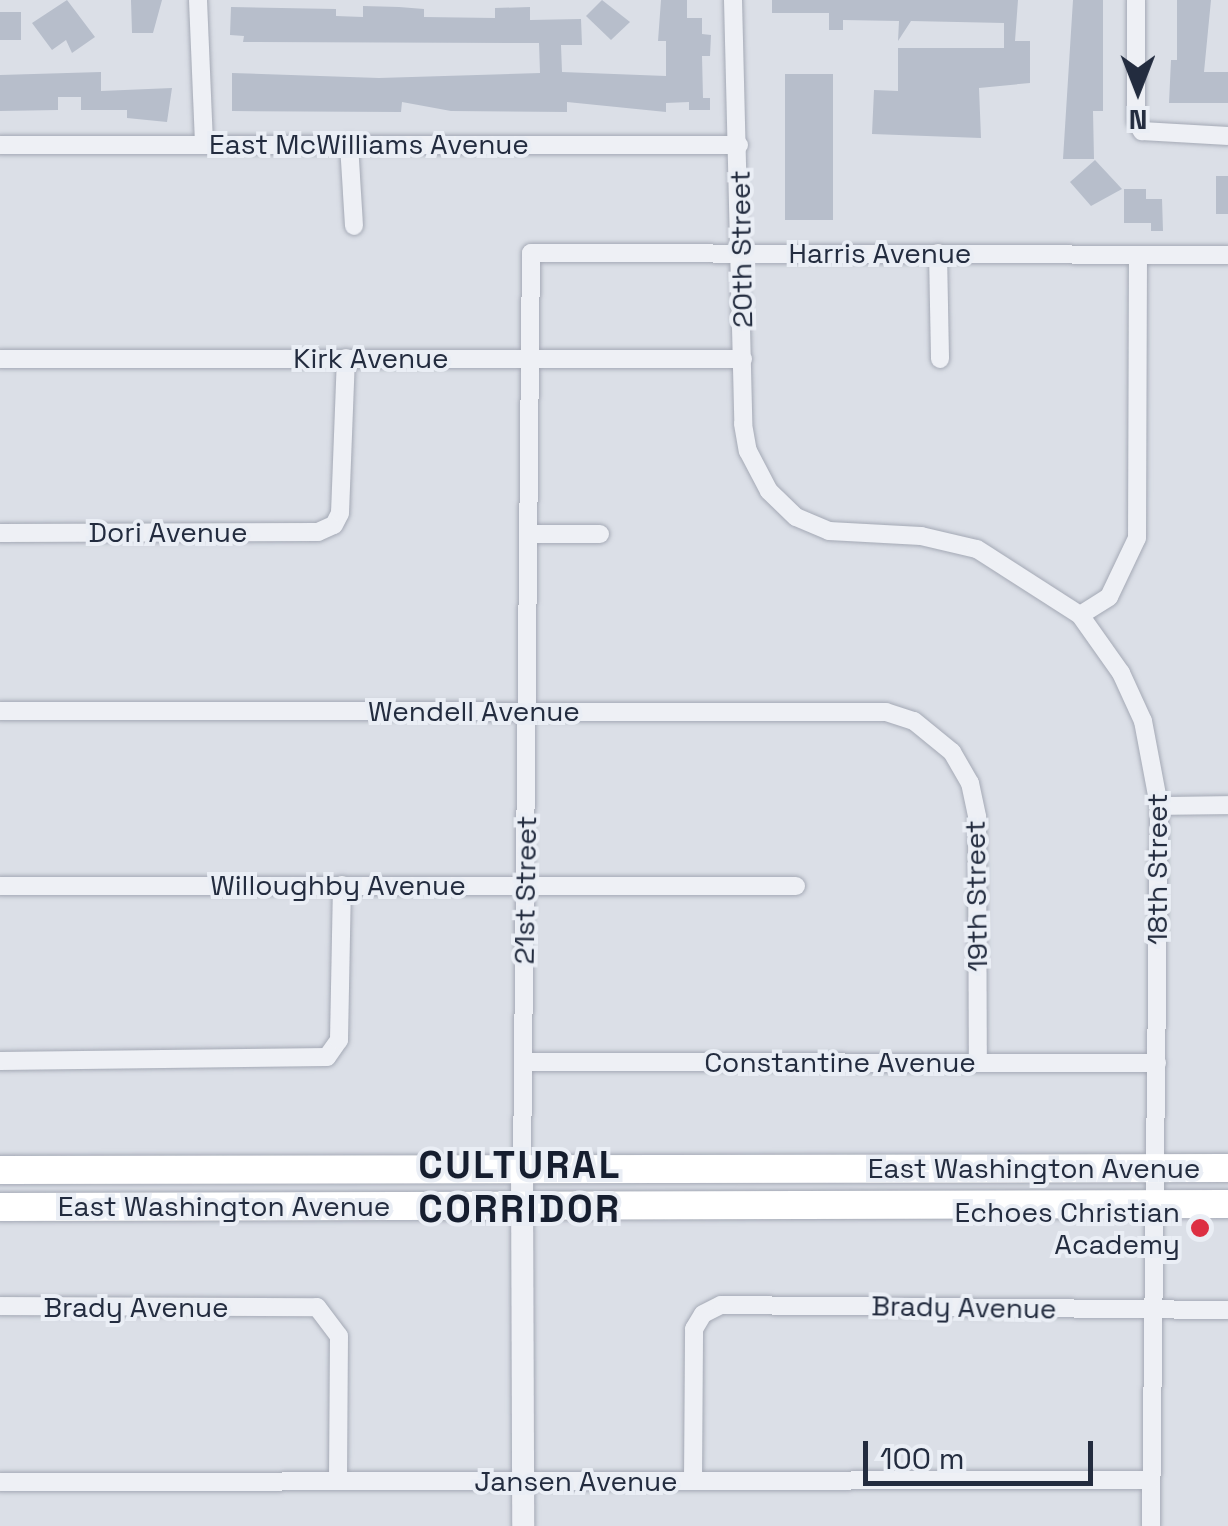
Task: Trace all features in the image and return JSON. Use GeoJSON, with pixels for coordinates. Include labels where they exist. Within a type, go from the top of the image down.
{"type":"FeatureCollection","features":[{"type":"Feature","properties":{"kind":"main road","name":"East Washington Avenue"},"geometry":{"type":"LineString","coordinates":[[0,1170],[901,1204],[1156,1185],[1228,1168]]}},
{"type":"Feature","properties":{"kind":"main road","name":"East Washington Avenue"},"geometry":{"type":"LineString","coordinates":[[0,1207],[289,1206],[522,1188],[664,1183],[748,1169],[1156,1185],[1223,1202]]}},
{"type":"Feature","properties":{"kind":"street"},"geometry":{"type":"LineString","coordinates":[[198,0],[204,144]]}},
{"type":"Feature","properties":{"kind":"street","name":"20th Street"},"geometry":{"type":"LineString","coordinates":[[733,0],[748,451],[770,492]]}},
{"type":"Feature","properties":{"kind":"street"},"geometry":{"type":"LineString","coordinates":[[1136,0],[1136,121],[1142,131],[1228,136]]}},
{"type":"Feature","properties":{"kind":"street"},"geometry":{"type":"LineString","coordinates":[[349,144],[354,226]]}},
{"type":"Feature","properties":{"kind":"street","name":"East McWilliams Avenue"},"geometry":{"type":"LineString","coordinates":[[0,145],[739,144]]}},
{"type":"Feature","properties":{"kind":"street","name":"Harris Avenue"},"geometry":{"type":"LineString","coordinates":[[532,253],[1228,256]]}},
{"type":"Feature","properties":{"kind":"street","name":"21st Street"},"geometry":{"type":"LineString","coordinates":[[523,1526],[524,886],[532,253]]}},
{"type":"Feature","properties":{"kind":"street"},"geometry":{"type":"LineString","coordinates":[[938,253],[940,359]]}},
{"type":"Feature","properties":{"kind":"street"},"geometry":{"type":"LineString","coordinates":[[1080,616],[1109,596],[1136,538],[1138,255]]}},
{"type":"Feature","properties":{"kind":"street","name":"Dori Avenue"},"geometry":{"type":"LineString","coordinates":[[0,532],[318,532],[334,525],[340,513],[346,358]]}},
{"type":"Feature","properties":{"kind":"street","name":"Kirk Avenue"},"geometry":{"type":"LineString","coordinates":[[0,359],[743,359]]}},
{"type":"Feature","properties":{"kind":"street","name":"18th Street"},"geometry":{"type":"LineString","coordinates":[[770,492],[796,517],[829,531],[921,536],[978,549],[1054,593],[1080,616],[1121,672],[1142,721],[1159,806],[1151,1526]]}},
{"type":"Feature","properties":{"kind":"street"},"geometry":{"type":"LineString","coordinates":[[528,534],[600,534]]}},
{"type":"Feature","properties":{"kind":"street","name":"Wendell Avenue"},"geometry":{"type":"LineString","coordinates":[[0,711],[886,712],[941,740]]}},
{"type":"Feature","properties":{"kind":"street","name":"19th Street"},"geometry":{"type":"LineString","coordinates":[[941,740],[970,783],[978,817],[978,1062]]}},
{"type":"Feature","properties":{"kind":"street"},"geometry":{"type":"LineString","coordinates":[[1159,806],[1228,805]]}},
{"type":"Feature","properties":{"kind":"street"},"geometry":{"type":"LineString","coordinates":[[0,1061],[328,1057],[339,1040],[342,885]]}},
{"type":"Feature","properties":{"kind":"street","name":"Willoughby Avenue"},"geometry":{"type":"LineString","coordinates":[[0,886],[796,886]]}},
{"type":"Feature","properties":{"kind":"street","name":"Constantine Avenue"},"geometry":{"type":"LineString","coordinates":[[523,1062],[1156,1063]]}},
{"type":"Feature","properties":{"kind":"street","name":"Brady Avenue"},"geometry":{"type":"LineString","coordinates":[[693,1481],[694,1329],[702,1314],[721,1305],[1228,1310]]}},
{"type":"Feature","properties":{"kind":"street","name":"Brady Avenue"},"geometry":{"type":"LineString","coordinates":[[0,1306],[317,1307],[328,1316],[338,1336],[338,1481]]}},
{"type":"Feature","properties":{"kind":"street","name":"Jansen Avenue"},"geometry":{"type":"LineString","coordinates":[[0,1482],[1151,1480]]}},
{"type":"Feature","properties":{"kind":"building"},"geometry":{"type":"Polygon","coordinates":[[[67,0],[95,37],[72,53],[66,40],[52,50],[32,23],[67,0]]]}},
{"type":"Feature","properties":{"kind":"building"},"geometry":{"type":"Polygon","coordinates":[[[131,0],[162,0],[153,33],[132,33],[131,0]]]}},
{"type":"Feature","properties":{"kind":"building"},"geometry":{"type":"Polygon","coordinates":[[[602,0],[630,22],[611,40],[586,16],[602,0]]]}},
{"type":"Feature","properties":{"kind":"building"},"geometry":{"type":"Polygon","coordinates":[[[661,0],[687,0],[687,18],[702,18],[702,34],[711,35],[710,56],[702,56],[703,98],[710,98],[710,110],[689,110],[689,102],[666,103],[666,112],[567,102],[567,112],[451,111],[402,102],[401,112],[232,111],[232,73],[379,78],[540,73],[539,43],[243,42],[244,36],[230,35],[231,7],[336,9],[336,16],[363,17],[363,6],[399,7],[424,9],[424,17],[495,18],[495,8],[530,7],[530,20],[581,19],[582,45],[561,45],[562,72],[666,76],[666,41],[658,41],[661,0]]]}},
{"type":"Feature","properties":{"kind":"building"},"geometry":{"type":"Polygon","coordinates":[[[772,0],[1018,0],[1015,41],[1030,41],[1030,83],[979,88],[981,138],[872,134],[874,90],[898,91],[898,48],[1004,48],[1004,23],[911,21],[898,41],[899,21],[843,20],[843,30],[829,30],[829,13],[772,13],[772,0]]]}},
{"type":"Feature","properties":{"kind":"building"},"geometry":{"type":"Polygon","coordinates":[[[1073,0],[1103,0],[1103,111],[1093,111],[1094,159],[1063,159],[1073,0]]]}},
{"type":"Feature","properties":{"kind":"building"},"geometry":{"type":"Polygon","coordinates":[[[1177,0],[1211,0],[1204,72],[1228,72],[1228,103],[1169,103],[1171,60],[1177,60],[1177,0]]]}},
{"type":"Feature","properties":{"kind":"building"},"geometry":{"type":"Polygon","coordinates":[[[0,12],[21,12],[21,40],[0,40],[0,12]]]}},
{"type":"Feature","properties":{"kind":"building"},"geometry":{"type":"Polygon","coordinates":[[[101,72],[101,91],[172,88],[167,122],[127,118],[127,110],[81,110],[81,97],[58,97],[58,110],[0,111],[0,75],[101,72]]]}},
{"type":"Feature","properties":{"kind":"building"},"geometry":{"type":"Polygon","coordinates":[[[785,74],[833,74],[833,220],[785,220],[785,74]]]}},
{"type":"Feature","properties":{"kind":"building"},"geometry":{"type":"Polygon","coordinates":[[[1095,160],[1122,189],[1091,206],[1070,182],[1095,160]]]}},
{"type":"Feature","properties":{"kind":"building"},"geometry":{"type":"Polygon","coordinates":[[[1216,176],[1228,176],[1228,214],[1216,214],[1216,176]]]}},
{"type":"Feature","properties":{"kind":"building"},"geometry":{"type":"Polygon","coordinates":[[[1124,189],[1146,189],[1146,199],[1162,199],[1163,231],[1151,231],[1151,223],[1124,223],[1124,189]]]}},
{"type":"Feature","properties":{"kind":"place","name":"Echoes Christian Academy"},"geometry":{"type":"Point","coordinates":[1200,1228]}},
{"type":"Feature","properties":{"kind":"district","name":"CULTURAL CORRIDOR"},"geometry":{"type":"Point","coordinates":[520,1188]}}]}
